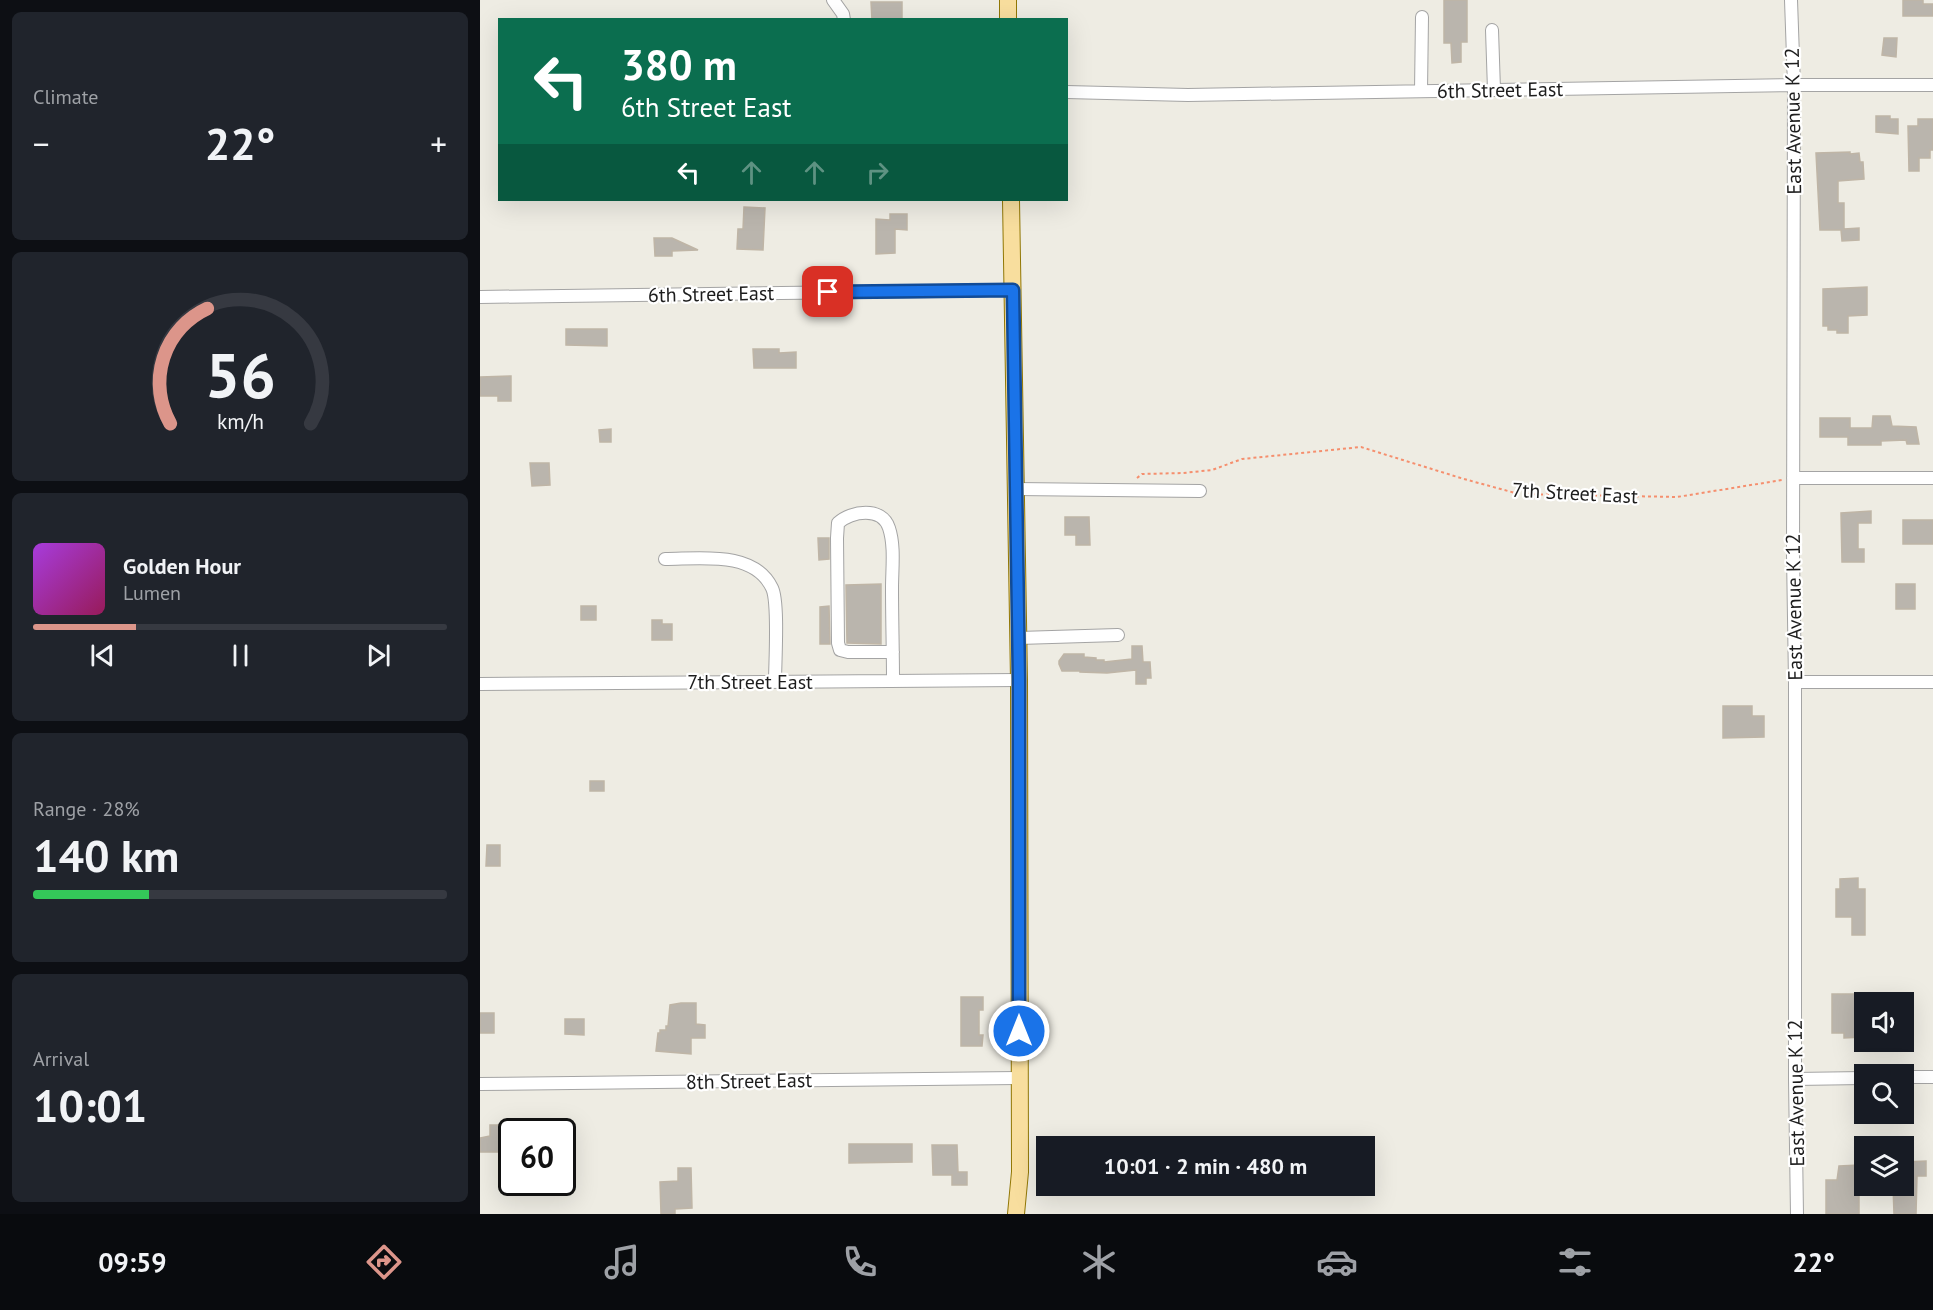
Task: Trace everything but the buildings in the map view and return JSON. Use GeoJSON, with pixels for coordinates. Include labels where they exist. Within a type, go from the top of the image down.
{"type":"FeatureCollection","features":[{"type":"Feature","properties":{"kind":"main road"},"geometry":{"type":"LineString","coordinates":[[1008,0],[1008,18]]}},
{"type":"Feature","properties":{"kind":"main road"},"geometry":{"type":"LineString","coordinates":[[1011,201],[1019,638],[1020,1172],[1016,1214]]}},
{"type":"Feature","properties":{"kind":"main road"},"geometry":{"type":"LineString","coordinates":[[1020,1172],[1028,1214]]}},
{"type":"Feature","properties":{"kind":"street"},"geometry":{"type":"LineString","coordinates":[[833,0],[844,18]]}},
{"type":"Feature","properties":{"kind":"street","name":"East Avenue K 12"},"geometry":{"type":"LineString","coordinates":[[1791,0],[1794,85],[1793,478],[1797,1214]]}},
{"type":"Feature","properties":{"kind":"street"},"geometry":{"type":"LineString","coordinates":[[1421,91],[1422,17]]}},
{"type":"Feature","properties":{"kind":"street"},"geometry":{"type":"LineString","coordinates":[[1492,30],[1494,90]]}},
{"type":"Feature","properties":{"kind":"street","name":"6th Street East"},"geometry":{"type":"LineString","coordinates":[[1068,92],[1188,95],[1794,85],[1933,85]]}},
{"type":"Feature","properties":{"kind":"street","name":"6th Street East"},"geometry":{"type":"LineString","coordinates":[[480,297],[1013,290]]}},
{"type":"Feature","properties":{"kind":"street"},"geometry":{"type":"LineString","coordinates":[[1793,478],[1933,478]]}},
{"type":"Feature","properties":{"kind":"street"},"geometry":{"type":"LineString","coordinates":[[1015,489],[1200,491]]}},
{"type":"Feature","properties":{"kind":"street"},"geometry":{"type":"LineString","coordinates":[[892,652],[840,650],[838,643],[837,537],[838,523],[846,515],[857,512],[870,513],[880,516],[889,526],[892,550],[893,681]]}},
{"type":"Feature","properties":{"kind":"street"},"geometry":{"type":"LineString","coordinates":[[665,559],[739,561],[761,574],[772,589],[775,612],[775,682]]}},
{"type":"Feature","properties":{"kind":"street"},"geometry":{"type":"LineString","coordinates":[[1019,638],[1118,635]]}},
{"type":"Feature","properties":{"kind":"street","name":"7th Street East"},"geometry":{"type":"LineString","coordinates":[[480,684],[1019,680]]}},
{"type":"Feature","properties":{"kind":"street"},"geometry":{"type":"LineString","coordinates":[[1795,682],[1933,682]]}},
{"type":"Feature","properties":{"kind":"street"},"geometry":{"type":"LineString","coordinates":[[1914,1077],[1933,1077]]}},
{"type":"Feature","properties":{"kind":"street","name":"8th Street East"},"geometry":{"type":"LineString","coordinates":[[480,1084],[1019,1078]]}},
{"type":"Feature","properties":{"kind":"street"},"geometry":{"type":"LineString","coordinates":[[1795,1078],[1854,1078]]}},
{"type":"Feature","properties":{"kind":"path","name":"7th Street East"},"geometry":{"type":"LineString","coordinates":[[1121,491],[1142,474],[1212,470],[1242,459],[1361,447],[1519,494],[1677,498],[1793,478]]}},
{"type":"Feature","properties":{"kind":"route"},"geometry":{"type":"LineString","coordinates":[[828,292],[1013,290],[1019,680],[1019,1031]]}}]}
